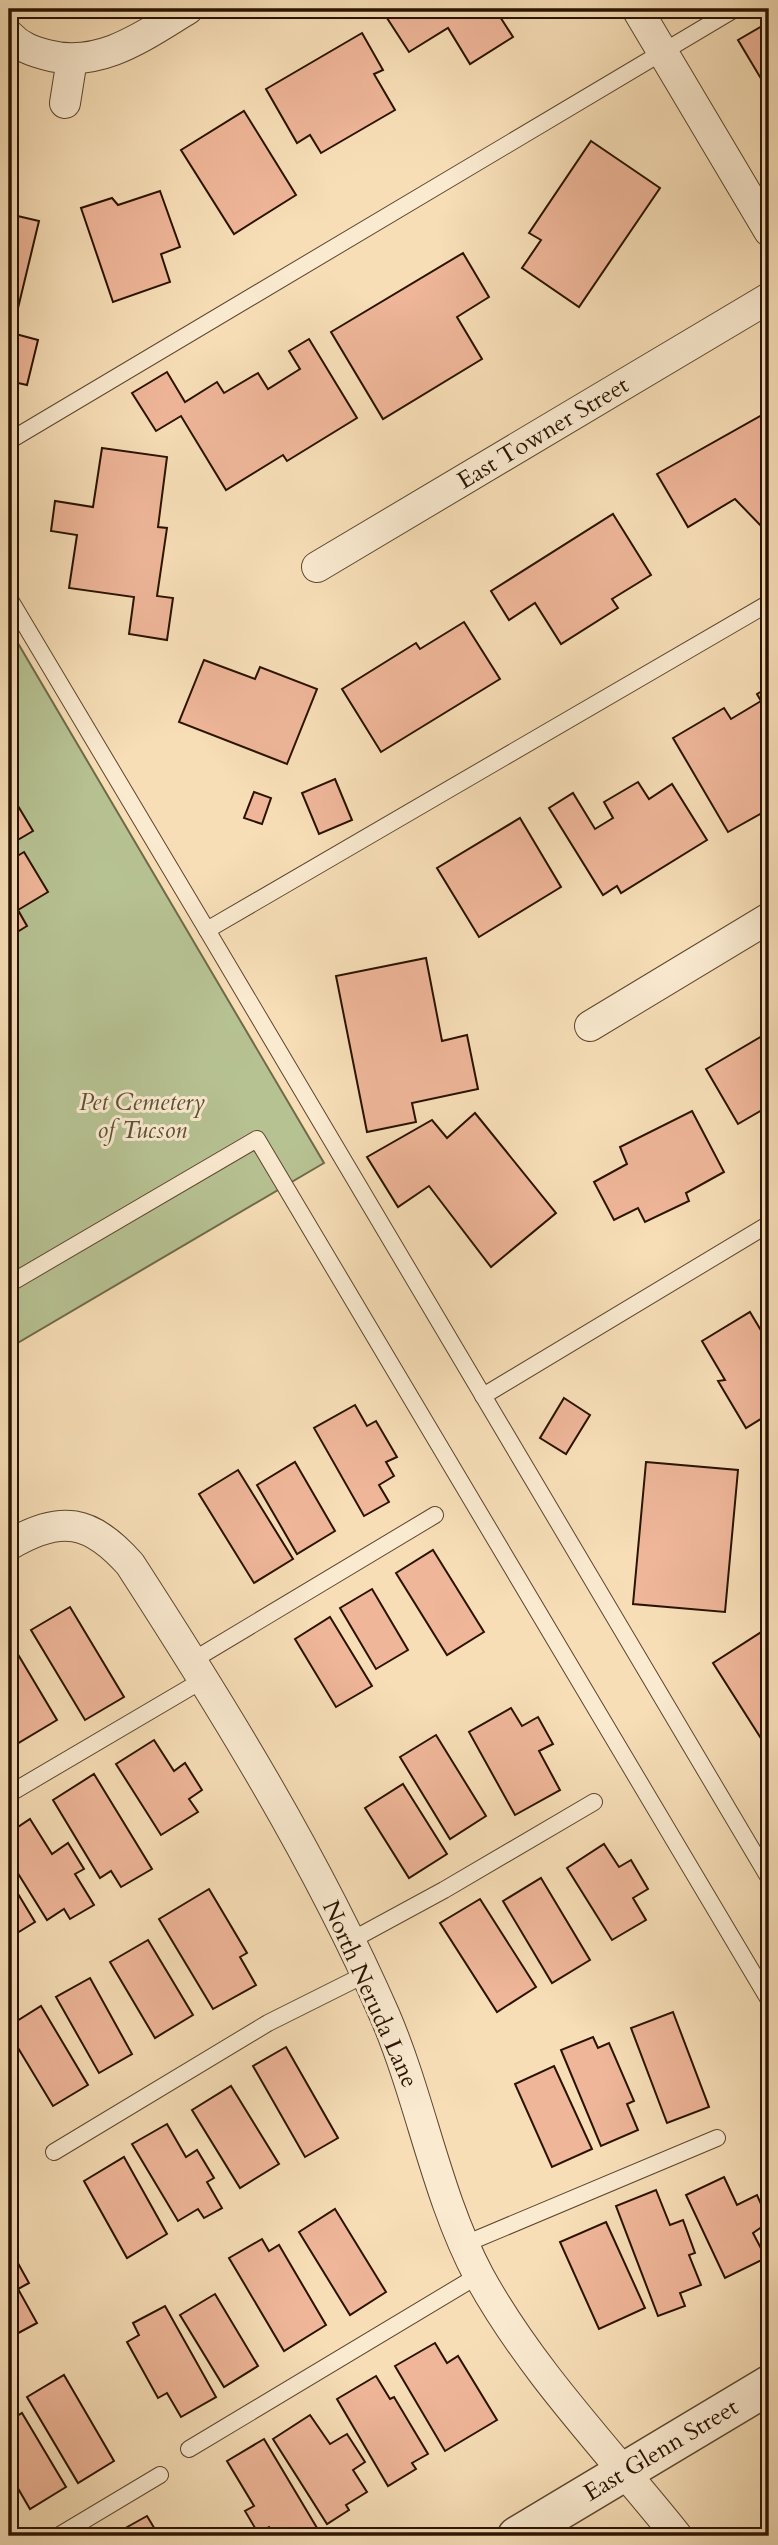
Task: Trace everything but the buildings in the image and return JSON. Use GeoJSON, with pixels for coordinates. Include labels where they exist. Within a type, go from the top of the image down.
{"type":"FeatureCollection","features":[{"type":"Feature","properties":{"kind":"street"},"geometry":{"type":"LineString","coordinates":[[9,35],[18,45],[33,51],[72,59],[93,57],[132,42],[188,9]]}},
{"type":"Feature","properties":{"kind":"street"},"geometry":{"type":"LineString","coordinates":[[637,9],[769,231]]}},
{"type":"Feature","properties":{"kind":"street"},"geometry":{"type":"LineString","coordinates":[[65,103],[72,59]]}},
{"type":"Feature","properties":{"kind":"street","name":"East Towner Street"},"geometry":{"type":"LineString","coordinates":[[317,567],[769,298]]}},
{"type":"Feature","properties":{"kind":"street"},"geometry":{"type":"LineString","coordinates":[[590,1026],[769,918]]}},
{"type":"Feature","properties":{"kind":"street","name":"North Neruda Lane"},"geometry":{"type":"LineString","coordinates":[[9,1545],[39,1530],[65,1525],[90,1528],[111,1542],[130,1564],[292,1832],[350,1941],[403,2063],[464,2245],[479,2275],[520,2340],[677,2536]]}},
{"type":"Feature","properties":{"kind":"street","name":"East Glenn Street"},"geometry":{"type":"LineString","coordinates":[[517,2536],[769,2385]]}},
{"type":"Feature","properties":{"kind":"lane"},"geometry":{"type":"LineString","coordinates":[[9,441],[735,9]]}},
{"type":"Feature","properties":{"kind":"lane"},"geometry":{"type":"LineString","coordinates":[[9,598],[769,1878]]}},
{"type":"Feature","properties":{"kind":"lane"},"geometry":{"type":"LineString","coordinates":[[208,930],[769,603]]}},
{"type":"Feature","properties":{"kind":"lane"},"geometry":{"type":"LineString","coordinates":[[9,1284],[257,1139],[769,2000]]}},
{"type":"Feature","properties":{"kind":"lane"},"geometry":{"type":"LineString","coordinates":[[483,1396],[769,1224]]}},
{"type":"Feature","properties":{"kind":"lane"},"geometry":{"type":"LineString","coordinates":[[9,1794],[435,1515]]}},
{"type":"Feature","properties":{"kind":"lane"},"geometry":{"type":"LineString","coordinates":[[350,1941],[444,1890],[594,1802]]}},
{"type":"Feature","properties":{"kind":"lane"},"geometry":{"type":"LineString","coordinates":[[54,2152],[249,2034],[366,1974]]}},
{"type":"Feature","properties":{"kind":"lane"},"geometry":{"type":"LineString","coordinates":[[464,2245],[717,2138]]}},
{"type":"Feature","properties":{"kind":"lane"},"geometry":{"type":"LineString","coordinates":[[189,2449],[479,2275]]}},
{"type":"Feature","properties":{"kind":"lane"},"geometry":{"type":"LineString","coordinates":[[58,2536],[160,2475]]}},
{"type":"Feature","properties":{"kind":"green space","name":"Pet Cemetery of Tucson"},"geometry":{"type":"Polygon","coordinates":[[[9,628],[324,1163],[9,1348],[9,628]]]}}]}
